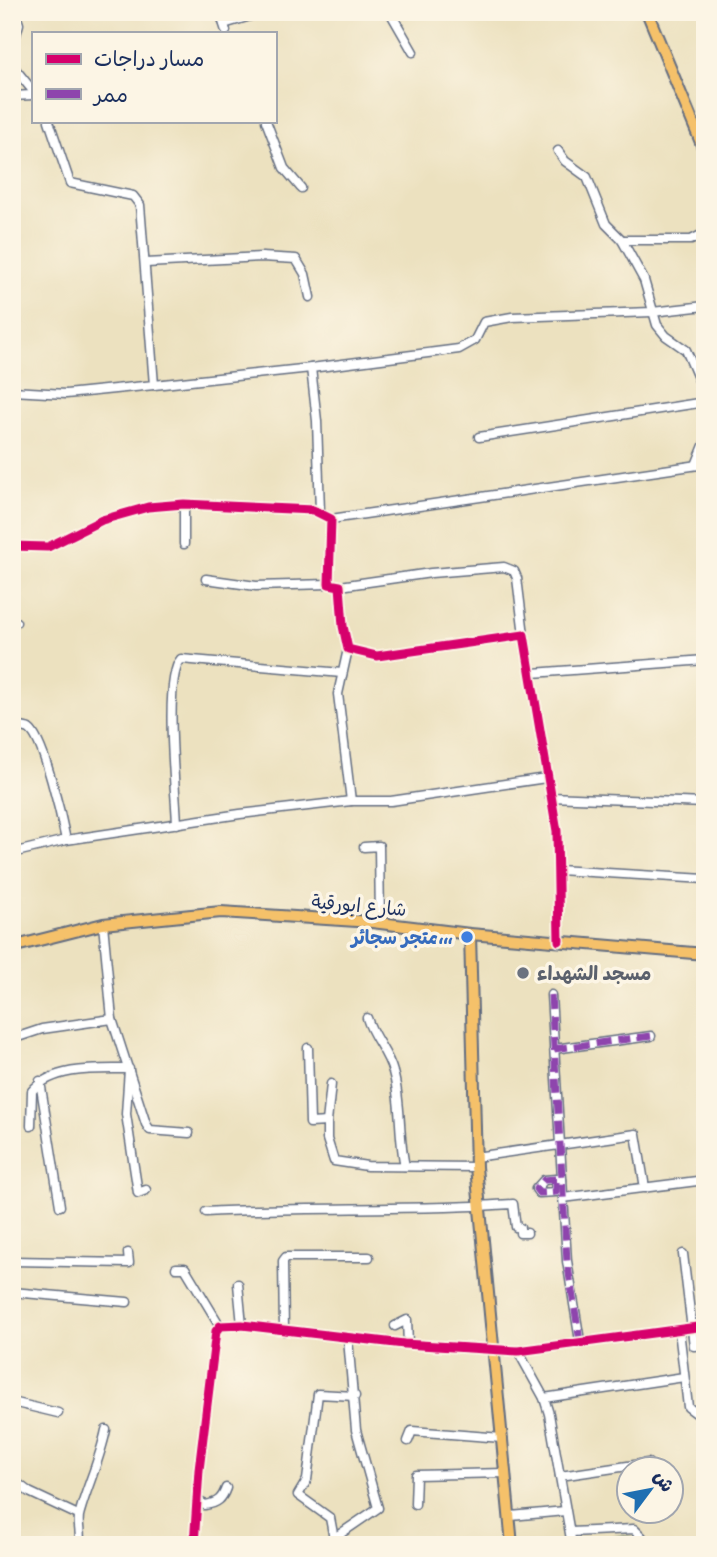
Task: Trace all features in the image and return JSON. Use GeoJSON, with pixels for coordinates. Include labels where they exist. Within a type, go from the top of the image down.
{"type":"FeatureCollection","features":[{"type":"Feature","properties":{"kind":"main road"},"geometry":{"type":"LineString","coordinates":[[647,12],[705,152]]}},
{"type":"Feature","properties":{"kind":"main road","name":"شارع ابورقية"},"geometry":{"type":"LineString","coordinates":[[12,947],[103,924],[221,912],[380,923],[470,934],[705,954]]}},
{"type":"Feature","properties":{"kind":"main road"},"geometry":{"type":"LineString","coordinates":[[470,934],[475,1162],[512,1545]]}},
{"type":"Feature","properties":{"kind":"street"},"geometry":{"type":"LineString","coordinates":[[12,49],[19,24],[15,12]]}},
{"type":"Feature","properties":{"kind":"street"},"geometry":{"type":"LineString","coordinates":[[220,12],[225,30],[263,12]]}},
{"type":"Feature","properties":{"kind":"street"},"geometry":{"type":"LineString","coordinates":[[390,12],[413,52]]}},
{"type":"Feature","properties":{"kind":"street"},"geometry":{"type":"LineString","coordinates":[[12,65],[32,92]]}},
{"type":"Feature","properties":{"kind":"street"},"geometry":{"type":"LineString","coordinates":[[12,96],[32,93]]}},
{"type":"Feature","properties":{"kind":"street"},"geometry":{"type":"LineString","coordinates":[[49,122],[70,183],[137,200],[146,263],[154,385]]}},
{"type":"Feature","properties":{"kind":"street"},"geometry":{"type":"LineString","coordinates":[[267,122],[284,168],[301,188]]}},
{"type":"Feature","properties":{"kind":"street"},"geometry":{"type":"LineString","coordinates":[[558,151],[565,161],[587,177],[606,224],[622,240],[644,280],[652,313],[666,336],[686,350],[705,394]]}},
{"type":"Feature","properties":{"kind":"street"},"geometry":{"type":"LineString","coordinates":[[622,240],[691,240],[705,233]]}},
{"type":"Feature","properties":{"kind":"street"},"geometry":{"type":"LineString","coordinates":[[146,263],[262,257],[296,259],[305,274],[310,297]]}},
{"type":"Feature","properties":{"kind":"street"},"geometry":{"type":"LineString","coordinates":[[12,391],[66,394],[311,368],[459,349],[475,340],[484,322],[512,317],[652,313],[705,306]]}},
{"type":"Feature","properties":{"kind":"street"},"geometry":{"type":"LineString","coordinates":[[311,368],[317,421],[320,512]]}},
{"type":"Feature","properties":{"kind":"street"},"geometry":{"type":"LineString","coordinates":[[479,437],[705,402]]}},
{"type":"Feature","properties":{"kind":"street"},"geometry":{"type":"LineString","coordinates":[[12,546],[48,547],[127,512],[184,504],[320,512],[331,519],[700,465],[705,443]]}},
{"type":"Feature","properties":{"kind":"street"},"geometry":{"type":"LineString","coordinates":[[184,504],[184,544]]}},
{"type":"Feature","properties":{"kind":"street"},"geometry":{"type":"LineString","coordinates":[[330,584],[331,519]]}},
{"type":"Feature","properties":{"kind":"street"},"geometry":{"type":"LineString","coordinates":[[206,579],[256,586],[340,586],[430,573],[510,568],[517,578],[524,635],[533,673],[546,778],[557,831],[559,941]]}},
{"type":"Feature","properties":{"kind":"street"},"geometry":{"type":"LineString","coordinates":[[340,586],[348,649],[338,694],[351,801]]}},
{"type":"Feature","properties":{"kind":"street"},"geometry":{"type":"LineString","coordinates":[[348,649],[377,656],[524,635]]}},
{"type":"Feature","properties":{"kind":"street"},"geometry":{"type":"LineString","coordinates":[[177,824],[173,674],[181,659],[342,673]]}},
{"type":"Feature","properties":{"kind":"street"},"geometry":{"type":"LineString","coordinates":[[533,673],[705,660]]}},
{"type":"Feature","properties":{"kind":"street"},"geometry":{"type":"LineString","coordinates":[[12,726],[29,729],[35,737],[54,785],[66,840]]}},
{"type":"Feature","properties":{"kind":"street"},"geometry":{"type":"LineString","coordinates":[[12,853],[66,840],[177,824],[351,801],[391,801],[546,778]]}},
{"type":"Feature","properties":{"kind":"street"},"geometry":{"type":"LineString","coordinates":[[550,797],[705,803]]}},
{"type":"Feature","properties":{"kind":"street"},"geometry":{"type":"LineString","coordinates":[[364,847],[379,846],[380,923]]}},
{"type":"Feature","properties":{"kind":"street"},"geometry":{"type":"LineString","coordinates":[[558,870],[705,879]]}},
{"type":"Feature","properties":{"kind":"street"},"geometry":{"type":"LineString","coordinates":[[103,924],[112,1019],[150,1130],[189,1133]]}},
{"type":"Feature","properties":{"kind":"street"},"geometry":{"type":"LineString","coordinates":[[551,996],[561,1146],[559,1179],[563,1198],[567,1261],[580,1341]]}},
{"type":"Feature","properties":{"kind":"street"},"geometry":{"type":"LineString","coordinates":[[367,1018],[373,1038],[386,1053],[394,1073],[405,1166]]}},
{"type":"Feature","properties":{"kind":"street"},"geometry":{"type":"LineString","coordinates":[[12,1039],[42,1029],[112,1019]]}},
{"type":"Feature","properties":{"kind":"street"},"geometry":{"type":"LineString","coordinates":[[554,1049],[651,1036]]}},
{"type":"Feature","properties":{"kind":"street"},"geometry":{"type":"LineString","coordinates":[[308,1048],[310,1123],[327,1122]]}},
{"type":"Feature","properties":{"kind":"street"},"geometry":{"type":"LineString","coordinates":[[31,1126],[32,1091],[40,1081],[50,1076],[99,1069],[129,1069]]}},
{"type":"Feature","properties":{"kind":"street"},"geometry":{"type":"LineString","coordinates":[[129,1069],[125,1114],[138,1193],[146,1190]]}},
{"type":"Feature","properties":{"kind":"street"},"geometry":{"type":"LineString","coordinates":[[40,1081],[60,1206]]}},
{"type":"Feature","properties":{"kind":"street"},"geometry":{"type":"LineString","coordinates":[[331,1084],[327,1139],[334,1161],[367,1166],[475,1162],[636,1134],[645,1188]]}},
{"type":"Feature","properties":{"kind":"street"},"geometry":{"type":"LineString","coordinates":[[563,1198],[705,1180]]}},
{"type":"Feature","properties":{"kind":"street"},"geometry":{"type":"LineString","coordinates":[[206,1212],[278,1208],[396,1210],[513,1204],[516,1227],[520,1228],[520,1233],[527,1234]]}},
{"type":"Feature","properties":{"kind":"street"},"geometry":{"type":"LineString","coordinates":[[12,1261],[129,1263],[128,1253]]}},
{"type":"Feature","properties":{"kind":"street"},"geometry":{"type":"LineString","coordinates":[[683,1254],[694,1346],[705,1345]]}},
{"type":"Feature","properties":{"kind":"street"},"geometry":{"type":"LineString","coordinates":[[284,1331],[283,1261],[286,1257],[369,1257]]}},
{"type":"Feature","properties":{"kind":"street"},"geometry":{"type":"LineString","coordinates":[[176,1268],[186,1268],[220,1326]]}},
{"type":"Feature","properties":{"kind":"street"},"geometry":{"type":"LineString","coordinates":[[238,1284],[242,1325]]}},
{"type":"Feature","properties":{"kind":"street"},"geometry":{"type":"LineString","coordinates":[[12,1292],[127,1302]]}},
{"type":"Feature","properties":{"kind":"street"},"geometry":{"type":"LineString","coordinates":[[396,1326],[407,1320],[408,1344]]}},
{"type":"Feature","properties":{"kind":"street"},"geometry":{"type":"LineString","coordinates":[[194,1545],[216,1331],[220,1326],[242,1325],[348,1339],[518,1351],[705,1326]]}},
{"type":"Feature","properties":{"kind":"street"},"geometry":{"type":"LineString","coordinates":[[679,1330],[690,1411],[705,1412]]}},
{"type":"Feature","properties":{"kind":"street"},"geometry":{"type":"LineString","coordinates":[[324,1545],[379,1508],[356,1430],[348,1339]]}},
{"type":"Feature","properties":{"kind":"street"},"geometry":{"type":"LineString","coordinates":[[518,1351],[544,1398],[572,1545]]}},
{"type":"Feature","properties":{"kind":"street"},"geometry":{"type":"LineString","coordinates":[[544,1398],[684,1377]]}},
{"type":"Feature","properties":{"kind":"street"},"geometry":{"type":"LineString","coordinates":[[334,1539],[330,1518],[298,1495],[307,1480],[318,1394],[355,1396]]}},
{"type":"Feature","properties":{"kind":"street"},"geometry":{"type":"LineString","coordinates":[[12,1402],[58,1413]]}},
{"type":"Feature","properties":{"kind":"street"},"geometry":{"type":"LineString","coordinates":[[79,1545],[81,1530],[78,1515],[99,1463],[106,1430]]}},
{"type":"Feature","properties":{"kind":"street"},"geometry":{"type":"LineString","coordinates":[[408,1441],[412,1431],[502,1438]]}},
{"type":"Feature","properties":{"kind":"street"},"geometry":{"type":"LineString","coordinates":[[559,1476],[616,1468]]}},
{"type":"Feature","properties":{"kind":"street"},"geometry":{"type":"LineString","coordinates":[[415,1504],[416,1475],[506,1473]]}},
{"type":"Feature","properties":{"kind":"street"},"geometry":{"type":"LineString","coordinates":[[12,1479],[29,1492],[78,1515]]}},
{"type":"Feature","properties":{"kind":"street"},"geometry":{"type":"LineString","coordinates":[[197,1500],[205,1505],[214,1504],[222,1499],[226,1488]]}},
{"type":"Feature","properties":{"kind":"street"},"geometry":{"type":"LineString","coordinates":[[511,1516],[565,1511]]}},
{"type":"Feature","properties":{"kind":"street"},"geometry":{"type":"LineString","coordinates":[[571,1532],[634,1529],[642,1537],[642,1545]]}},
{"type":"Feature","properties":{"kind":"green space"},"geometry":{"type":"Polygon","coordinates":[[[621,1536],[633,1538],[636,1545],[581,1545],[621,1536]]]}},
{"type":"Feature","properties":{"kind":"marked path"},"geometry":{"type":"LineString","coordinates":[[551,995],[567,1261],[580,1341]]}},
{"type":"Feature","properties":{"kind":"marked path"},"geometry":{"type":"LineString","coordinates":[[554,1049],[651,1036]]}},
{"type":"Feature","properties":{"kind":"marked path"},"geometry":{"type":"LineString","coordinates":[[556,1179],[544,1180],[536,1189],[539,1193],[556,1192],[556,1179],[559,1179]]}},
{"type":"Feature","properties":{"kind":"cycle path"},"geometry":{"type":"LineString","coordinates":[[12,546],[48,547],[102,520],[148,507],[184,504],[313,510],[331,519],[329,584],[340,586],[348,649],[377,656],[524,635],[557,831],[559,941]]}},
{"type":"Feature","properties":{"kind":"cycle path"},"geometry":{"type":"LineString","coordinates":[[194,1545],[199,1470],[216,1331],[220,1326],[242,1325],[404,1344],[518,1351],[705,1326]]}},
{"type":"Feature","properties":{"kind":"place","name":"متجر سجائر،،،"},"geometry":{"type":"Point","coordinates":[467,937]}},
{"type":"Feature","properties":{"kind":"place","name":"مسجد الشهداء"},"geometry":{"type":"Point","coordinates":[523,973]}}]}
